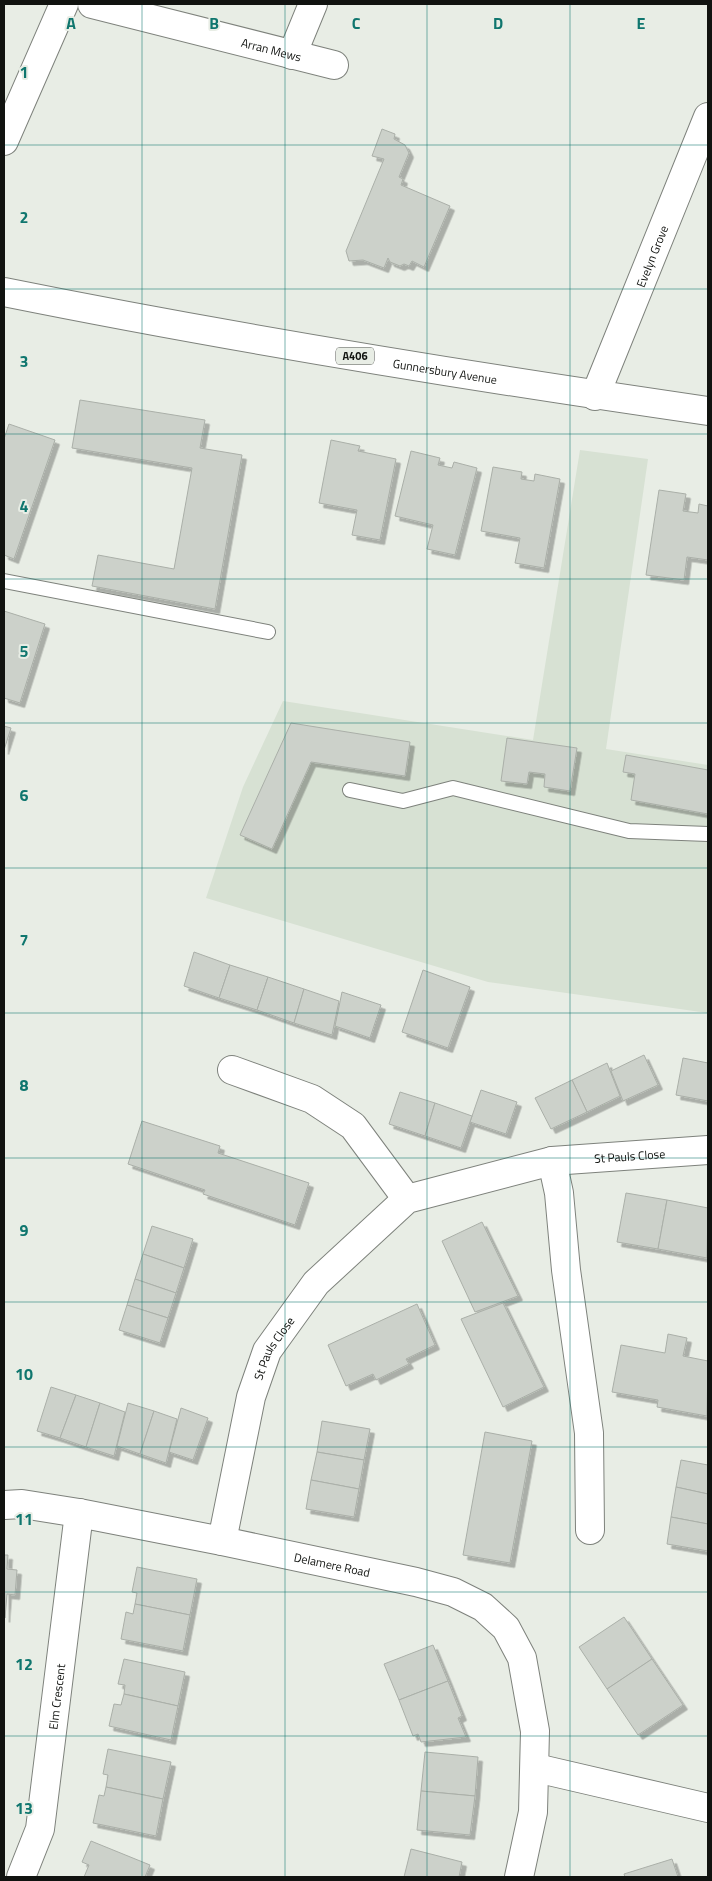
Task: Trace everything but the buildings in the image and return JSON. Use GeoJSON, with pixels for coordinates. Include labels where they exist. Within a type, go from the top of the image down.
{"type":"FeatureCollection","features":[{"type":"Feature","properties":{"kind":"main road"},"geometry":{"type":"LineString","coordinates":[[4,141],[64,4]]}},
{"type":"Feature","properties":{"kind":"main road","name":"Arran Mews"},"geometry":{"type":"LineString","coordinates":[[92,4],[334,66]]}},
{"type":"Feature","properties":{"kind":"main road"},"geometry":{"type":"LineString","coordinates":[[292,55],[314,4]]}},
{"type":"Feature","properties":{"kind":"main road","name":"Evelyn Grove"},"geometry":{"type":"LineString","coordinates":[[595,396],[708,117]]}},
{"type":"Feature","properties":{"kind":"main road","name":"Gunnersbury Avenue"},"geometry":{"type":"LineString","coordinates":[[4,292],[159,324],[595,396],[708,411]]}},
{"type":"Feature","properties":{"kind":"main road"},"geometry":{"type":"LineString","coordinates":[[232,1070],[312,1099],[353,1126],[407,1199]]}},
{"type":"Feature","properties":{"kind":"main road","name":"St Pauls Close"},"geometry":{"type":"LineString","coordinates":[[222,1541],[251,1397],[268,1351],[316,1283],[407,1199],[552,1161],[708,1150]]}},
{"type":"Feature","properties":{"kind":"main road"},"geometry":{"type":"LineString","coordinates":[[552,1161],[559,1193],[566,1270],[589,1433],[590,1530]]}},
{"type":"Feature","properties":{"kind":"main road","name":"Delamere Road"},"geometry":{"type":"LineString","coordinates":[[4,1505],[22,1504],[79,1513],[416,1582],[453,1592],[483,1607],[506,1628],[522,1658],[536,1731],[533,1812],[519,1877]]}},
{"type":"Feature","properties":{"kind":"main road","name":"Elm Crescent"},"geometry":{"type":"LineString","coordinates":[[21,1877],[40,1829],[79,1513]]}},
{"type":"Feature","properties":{"kind":"main road"},"geometry":{"type":"LineString","coordinates":[[536,1768],[708,1808]]}},
{"type":"Feature","properties":{"kind":"lane"},"geometry":{"type":"LineString","coordinates":[[4,581],[268,632]]}},
{"type":"Feature","properties":{"kind":"lane"},"geometry":{"type":"LineString","coordinates":[[350,790],[403,801],[453,788],[629,831],[708,834]]}},
{"type":"Feature","properties":{"kind":"shaded area"},"geometry":{"type":"Polygon","coordinates":[[[580,450],[648,459],[606,749],[708,765],[708,1013],[488,982],[206,898],[243,787],[283,701],[533,740],[580,450]]]}}]}
